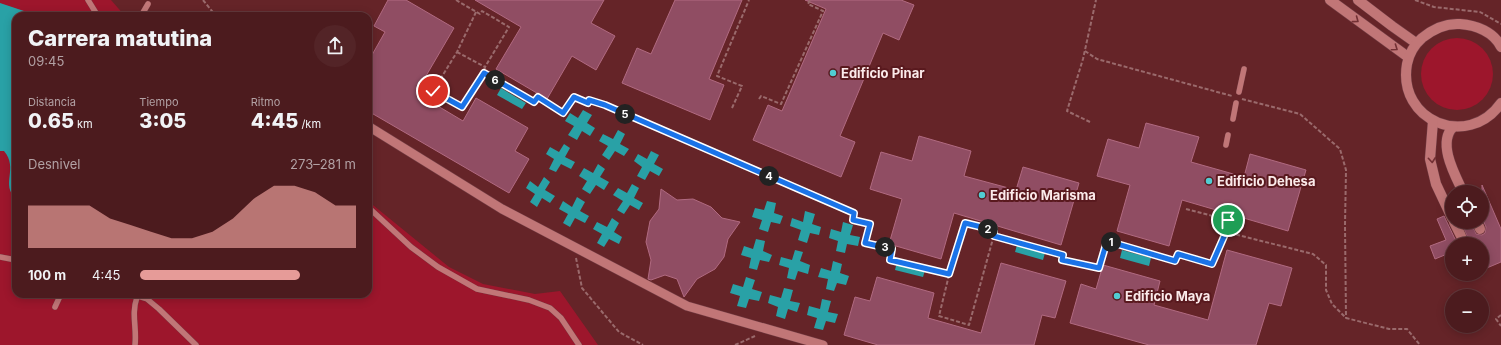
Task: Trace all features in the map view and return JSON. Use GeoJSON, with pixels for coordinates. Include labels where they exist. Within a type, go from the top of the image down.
{"type":"FeatureCollection","features":[{"type":"Feature","properties":{"kind":"street"},"geometry":{"type":"LineString","coordinates":[[1330,0],[1408,58]]}},
{"type":"Feature","properties":{"kind":"street"},"geometry":{"type":"LineString","coordinates":[[1358,0],[1416,43]]}},
{"type":"Feature","properties":{"kind":"street"},"geometry":{"type":"LineString","coordinates":[[1501,47],[1487,32],[1471,25],[1452,23],[1432,30],[1416,43],[1408,58],[1405,74],[1408,93],[1418,109],[1433,121],[1453,127],[1468,126],[1484,120],[1496,110],[1501,103]]}},
{"type":"Feature","properties":{"kind":"street"},"geometry":{"type":"LineString","coordinates":[[1433,121],[1430,159],[1436,184],[1445,203]]}},
{"type":"Feature","properties":{"kind":"street"},"geometry":{"type":"LineString","coordinates":[[1453,127],[1448,132],[1447,138],[1450,164],[1460,185]]}},
{"type":"Feature","properties":{"kind":"street"},"geometry":{"type":"LineString","coordinates":[[372,128],[502,209],[687,306],[823,345]]}},
{"type":"Feature","properties":{"kind":"street"},"geometry":{"type":"LineString","coordinates":[[1458,229],[1461,236]]}},
{"type":"Feature","properties":{"kind":"lane"},"geometry":{"type":"LineString","coordinates":[[88,0],[95,12]]}},
{"type":"Feature","properties":{"kind":"lane"},"geometry":{"type":"LineString","coordinates":[[143,12],[148,4]]}},
{"type":"Feature","properties":{"kind":"lane"},"geometry":{"type":"LineString","coordinates":[[1232,119],[1244,69]]}},
{"type":"Feature","properties":{"kind":"lane"},"geometry":{"type":"LineString","coordinates":[[1226,145],[1228,135]]}},
{"type":"Feature","properties":{"kind":"lane"},"geometry":{"type":"LineString","coordinates":[[372,211],[411,247],[438,267],[477,289],[529,300],[550,308],[561,318],[579,345]]}},
{"type":"Feature","properties":{"kind":"lane"},"geometry":{"type":"LineString","coordinates":[[0,257],[12,259]]}},
{"type":"Feature","properties":{"kind":"lane"},"geometry":{"type":"LineString","coordinates":[[55,306],[58,298]]}},
{"type":"Feature","properties":{"kind":"lane"},"geometry":{"type":"LineString","coordinates":[[135,345],[136,336],[134,308],[137,298]]}},
{"type":"Feature","properties":{"kind":"lane"},"geometry":{"type":"LineString","coordinates":[[142,298],[147,299],[160,309],[196,345]]}},
{"type":"Feature","properties":{"kind":"path"},"geometry":{"type":"LineString","coordinates":[[203,0],[213,12]]}},
{"type":"Feature","properties":{"kind":"path"},"geometry":{"type":"LineString","coordinates":[[456,0],[480,14],[482,11],[509,28],[485,67],[484,73],[462,107],[433,91],[457,52],[476,12]]}},
{"type":"Feature","properties":{"kind":"path"},"geometry":{"type":"LineString","coordinates":[[732,108],[742,86],[717,76],[749,0]]}},
{"type":"Feature","properties":{"kind":"path"},"geometry":{"type":"LineString","coordinates":[[759,99],[761,96],[781,104],[823,11],[808,4],[810,0]]}},
{"type":"Feature","properties":{"kind":"path"},"geometry":{"type":"LineString","coordinates":[[1090,122],[1067,111],[1085,51],[1096,0]]}},
{"type":"Feature","properties":{"kind":"path"},"geometry":{"type":"LineString","coordinates":[[1415,0],[1434,7],[1480,12],[1501,24]]}},
{"type":"Feature","properties":{"kind":"path"},"geometry":{"type":"LineString","coordinates":[[1085,51],[1097,59],[1232,96]]}},
{"type":"Feature","properties":{"kind":"path"},"geometry":{"type":"LineString","coordinates":[[457,52],[485,67]]}},
{"type":"Feature","properties":{"kind":"path"},"geometry":{"type":"LineString","coordinates":[[484,73],[534,102],[538,97],[563,113],[574,97],[588,103],[589,100],[605,105],[854,213],[853,220],[870,224],[865,243],[892,249],[890,260],[949,274]]}},
{"type":"Feature","properties":{"kind":"path"},"geometry":{"type":"LineString","coordinates":[[1238,98],[1300,114],[1340,149],[1346,170],[1346,318]]}},
{"type":"Feature","properties":{"kind":"path"},"geometry":{"type":"LineString","coordinates":[[994,236],[1063,255],[1062,260],[1099,268],[1107,241],[1175,261],[1178,254],[1212,264],[1226,232],[1228,220],[1186,209]]}},
{"type":"Feature","properties":{"kind":"path"},"geometry":{"type":"LineString","coordinates":[[965,223],[994,230],[994,236],[969,325],[939,316],[949,274],[965,223]]}},
{"type":"Feature","properties":{"kind":"path"},"geometry":{"type":"LineString","coordinates":[[1226,232],[1313,254],[1326,265],[1326,290],[1332,304],[1346,318],[1389,329],[1407,329],[1420,345]]}},
{"type":"Feature","properties":{"kind":"path"},"geometry":{"type":"LineString","coordinates":[[574,247],[582,288],[619,332],[643,345]]}},
{"type":"Feature","properties":{"kind":"path"},"geometry":{"type":"LineString","coordinates":[[1501,314],[1496,319],[1501,326]]}},
{"type":"Feature","properties":{"kind":"path"},"geometry":{"type":"LineString","coordinates":[[735,345],[769,329]]}},
{"type":"Feature","properties":{"kind":"shaded area"},"geometry":{"type":"Polygon","coordinates":[[[0,0],[111,0],[122,12],[12,12],[12,298],[372,298],[372,204],[449,267],[483,284],[535,294],[560,291],[598,345],[0,345],[0,0]]]}},
{"type":"Feature","properties":{"kind":"shaded area"},"geometry":{"type":"Polygon","coordinates":[[[1450,38],[1464,38],[1483,48],[1493,67],[1493,81],[1483,100],[1464,110],[1450,110],[1431,100],[1421,81],[1421,67],[1431,48],[1450,38]]]}},
{"type":"Feature","properties":{"kind":"water"},"geometry":{"type":"Polygon","coordinates":[[[0,3],[27,12],[12,12],[12,193],[9,188],[10,164],[4,151],[0,151],[0,3]]]}},
{"type":"Feature","properties":{"kind":"water"},"geometry":{"type":"Polygon","coordinates":[[[501,88],[526,103],[522,109],[497,95],[501,88]]]}},
{"type":"Feature","properties":{"kind":"water"},"geometry":{"type":"Polygon","coordinates":[[[583,110],[592,115],[587,123],[595,128],[590,136],[582,131],[577,140],[568,135],[574,126],[565,121],[570,113],[578,118],[583,110]]]}},
{"type":"Feature","properties":{"kind":"water"},"geometry":{"type":"Polygon","coordinates":[[[618,130],[625,134],[620,144],[629,149],[624,156],[615,151],[609,160],[602,155],[608,146],[599,141],[603,134],[613,139],[618,130]]]}},
{"type":"Feature","properties":{"kind":"water"},"geometry":{"type":"Polygon","coordinates":[[[564,144],[570,148],[565,157],[575,162],[571,169],[561,164],[556,172],[549,169],[554,159],[546,154],[550,147],[559,152],[564,144]]]}},
{"type":"Feature","properties":{"kind":"water"},"geometry":{"type":"Polygon","coordinates":[[[651,151],[659,155],[654,164],[663,169],[659,176],[650,171],[645,180],[637,176],[642,167],[634,161],[638,154],[647,159],[651,151]]]}},
{"type":"Feature","properties":{"kind":"water"},"geometry":{"type":"Polygon","coordinates":[[[598,164],[605,169],[600,177],[609,182],[604,190],[596,185],[590,194],[582,189],[587,181],[579,176],[584,168],[593,173],[598,164]]]}},
{"type":"Feature","properties":{"kind":"water"},"geometry":{"type":"Polygon","coordinates":[[[544,177],[550,182],[545,190],[555,196],[550,203],[542,198],[537,207],[530,202],[535,194],[526,188],[530,181],[538,187],[544,177]]]}},
{"type":"Feature","properties":{"kind":"water"},"geometry":{"type":"Polygon","coordinates":[[[632,184],[639,188],[634,198],[643,203],[639,210],[630,205],[624,214],[617,210],[623,201],[613,195],[618,188],[627,193],[632,184]]]}},
{"type":"Feature","properties":{"kind":"water"},"geometry":{"type":"Polygon","coordinates":[[[577,197],[585,202],[580,211],[589,216],[585,223],[575,218],[570,227],[563,223],[568,214],[559,209],[563,201],[572,207],[577,197]]]}},
{"type":"Feature","properties":{"kind":"water"},"geometry":{"type":"Polygon","coordinates":[[[767,201],[776,203],[774,213],[783,216],[780,224],[771,222],[768,232],[759,229],[762,220],[752,217],[755,208],[764,210],[767,201]]]}},
{"type":"Feature","properties":{"kind":"water"},"geometry":{"type":"Polygon","coordinates":[[[805,211],[815,214],[812,224],[821,227],[819,235],[810,233],[807,243],[798,240],[801,230],[790,226],[792,218],[803,222],[805,211]]]}},
{"type":"Feature","properties":{"kind":"water"},"geometry":{"type":"Polygon","coordinates":[[[612,218],[619,223],[614,232],[622,237],[619,244],[609,239],[604,247],[597,243],[602,234],[593,229],[597,222],[607,227],[612,218]]]}},
{"type":"Feature","properties":{"kind":"water"},"geometry":{"type":"Polygon","coordinates":[[[843,222],[853,225],[850,235],[860,237],[858,246],[847,244],[845,253],[836,251],[838,241],[829,238],[831,229],[841,232],[843,222]]]}},
{"type":"Feature","properties":{"kind":"water"},"geometry":{"type":"Polygon","coordinates":[[[756,239],[765,241],[763,251],[772,255],[769,262],[760,260],[757,270],[749,268],[751,258],[741,255],[744,246],[753,249],[756,239]]]}},
{"type":"Feature","properties":{"kind":"water"},"geometry":{"type":"Polygon","coordinates":[[[1017,245],[1045,253],[1043,260],[1015,252],[1017,245]]]}},
{"type":"Feature","properties":{"kind":"water"},"geometry":{"type":"Polygon","coordinates":[[[795,250],[803,252],[800,261],[810,265],[808,274],[798,271],[795,280],[787,278],[789,268],[779,265],[781,257],[792,260],[795,250]]]}},
{"type":"Feature","properties":{"kind":"water"},"geometry":{"type":"Polygon","coordinates":[[[1122,250],[1151,258],[1149,266],[1120,258],[1122,250]]]}},
{"type":"Feature","properties":{"kind":"water"},"geometry":{"type":"Polygon","coordinates":[[[833,261],[842,264],[840,273],[849,276],[846,285],[837,283],[834,291],[826,289],[828,279],[818,277],[821,268],[831,271],[833,261]]]}},
{"type":"Feature","properties":{"kind":"water"},"geometry":{"type":"Polygon","coordinates":[[[897,262],[925,270],[923,277],[895,270],[897,262]]]}},
{"type":"Feature","properties":{"kind":"water"},"geometry":{"type":"Polygon","coordinates":[[[746,277],[755,280],[752,289],[762,292],[759,301],[749,299],[746,308],[737,306],[740,296],[730,293],[733,284],[743,287],[746,277]]]}},
{"type":"Feature","properties":{"kind":"water"},"geometry":{"type":"Polygon","coordinates":[[[784,288],[793,290],[790,301],[800,303],[797,312],[788,309],[785,319],[776,316],[778,307],[768,303],[770,295],[781,298],[784,288]]]}},
{"type":"Feature","properties":{"kind":"water"},"geometry":{"type":"Polygon","coordinates":[[[822,299],[831,301],[828,312],[838,314],[835,323],[826,321],[823,330],[814,328],[817,318],[807,315],[809,306],[820,309],[822,299]]]}},
{"type":"Feature","properties":{"kind":"building"},"geometry":{"type":"Polygon","coordinates":[[[388,0],[406,0],[454,28],[416,93],[463,121],[476,98],[528,128],[515,151],[529,159],[509,193],[372,113],[372,55],[385,32],[374,26],[388,0]]]}},
{"type":"Feature","properties":{"kind":"building"},"geometry":{"type":"Polygon","coordinates":[[[475,0],[604,0],[591,23],[615,36],[596,70],[572,56],[547,99],[496,69],[521,27],[475,0]]]}},
{"type":"Feature","properties":{"kind":"building"},"geometry":{"type":"Polygon","coordinates":[[[675,0],[742,0],[709,79],[724,85],[710,120],[622,83],[637,48],[651,54],[675,0]]]}},
{"type":"Feature","properties":{"kind":"building","name":"Edificio Pinar"},"geometry":{"type":"Polygon","coordinates":[[[805,0],[901,0],[914,5],[899,40],[883,33],[840,136],[855,142],[841,177],[753,140],[768,105],[782,111],[826,9],[805,0]]]}},
{"type":"Feature","properties":{"kind":"building","name":"Edificio Dehesa"},"geometry":{"type":"Polygon","coordinates":[[[1146,123],[1199,137],[1191,162],[1244,177],[1250,154],[1306,170],[1288,231],[1182,200],[1169,246],[1117,231],[1130,185],[1097,176],[1108,139],[1139,148],[1146,123]]]}},
{"type":"Feature","properties":{"kind":"building","name":"Edificio Marisma"},"geometry":{"type":"Polygon","coordinates":[[[919,136],[971,151],[964,176],[1016,190],[1023,167],[1079,183],[1061,245],[954,213],[941,259],[889,244],[902,199],[870,189],[881,152],[912,161],[919,136]]]}},
{"type":"Feature","properties":{"kind":"building"},"geometry":{"type":"Polygon","coordinates":[[[661,189],[677,200],[693,199],[711,207],[722,218],[740,222],[728,239],[724,257],[715,269],[697,279],[684,297],[677,279],[665,275],[651,280],[648,279],[651,260],[646,242],[650,221],[659,209],[661,189]]]}},
{"type":"Feature","properties":{"kind":"building"},"geometry":{"type":"Polygon","coordinates":[[[1489,201],[1501,229],[1501,262],[1489,267],[1489,237],[1467,237],[1464,229],[1474,229],[1476,234],[1482,235],[1485,233],[1486,229],[1489,229],[1489,201]]]}},
{"type":"Feature","properties":{"kind":"building"},"geometry":{"type":"Polygon","coordinates":[[[1444,216],[1445,229],[1450,229],[1454,237],[1445,238],[1437,219],[1444,216]]]}},
{"type":"Feature","properties":{"kind":"building"},"geometry":{"type":"Polygon","coordinates":[[[1445,240],[1445,255],[1435,259],[1430,246],[1445,240]]]}},
{"type":"Feature","properties":{"kind":"building","name":"Edificio Maya"},"geometry":{"type":"Polygon","coordinates":[[[1227,250],[1292,268],[1281,306],[1269,303],[1256,345],[1149,345],[1070,323],[1081,284],[1096,289],[1103,265],[1160,281],[1154,305],[1208,320],[1227,250]]]}},
{"type":"Feature","properties":{"kind":"building"},"geometry":{"type":"Polygon","coordinates":[[[1001,263],[1066,281],[1055,318],[1042,315],[1034,345],[878,345],[844,335],[855,297],[870,301],[877,277],[934,293],[928,318],[981,333],[1001,263]]]}},
{"type":"Feature","properties":{"kind":"place","name":"Edificio Pinar"},"geometry":{"type":"Point","coordinates":[833,73]}},
{"type":"Feature","properties":{"kind":"place","name":"Edificio Dehesa"},"geometry":{"type":"Point","coordinates":[1209,181]}},
{"type":"Feature","properties":{"kind":"place","name":"Edificio Marisma"},"geometry":{"type":"Point","coordinates":[982,195]}},
{"type":"Feature","properties":{"kind":"place","name":"Edificio Maya"},"geometry":{"type":"Point","coordinates":[1117,296]}},
{"type":"Feature","properties":{"kind":"route"},"geometry":{"type":"LineString","coordinates":[[433,91],[462,107],[484,73],[534,102],[538,97],[563,113],[574,97],[588,103],[589,100],[605,105],[854,213],[853,220],[870,224],[865,243],[892,249],[890,260],[949,274],[965,223],[994,230],[994,236],[1063,255],[1062,260],[1099,268],[1107,241],[1175,261],[1178,254],[1212,264],[1226,232],[1228,220]]}}]}
